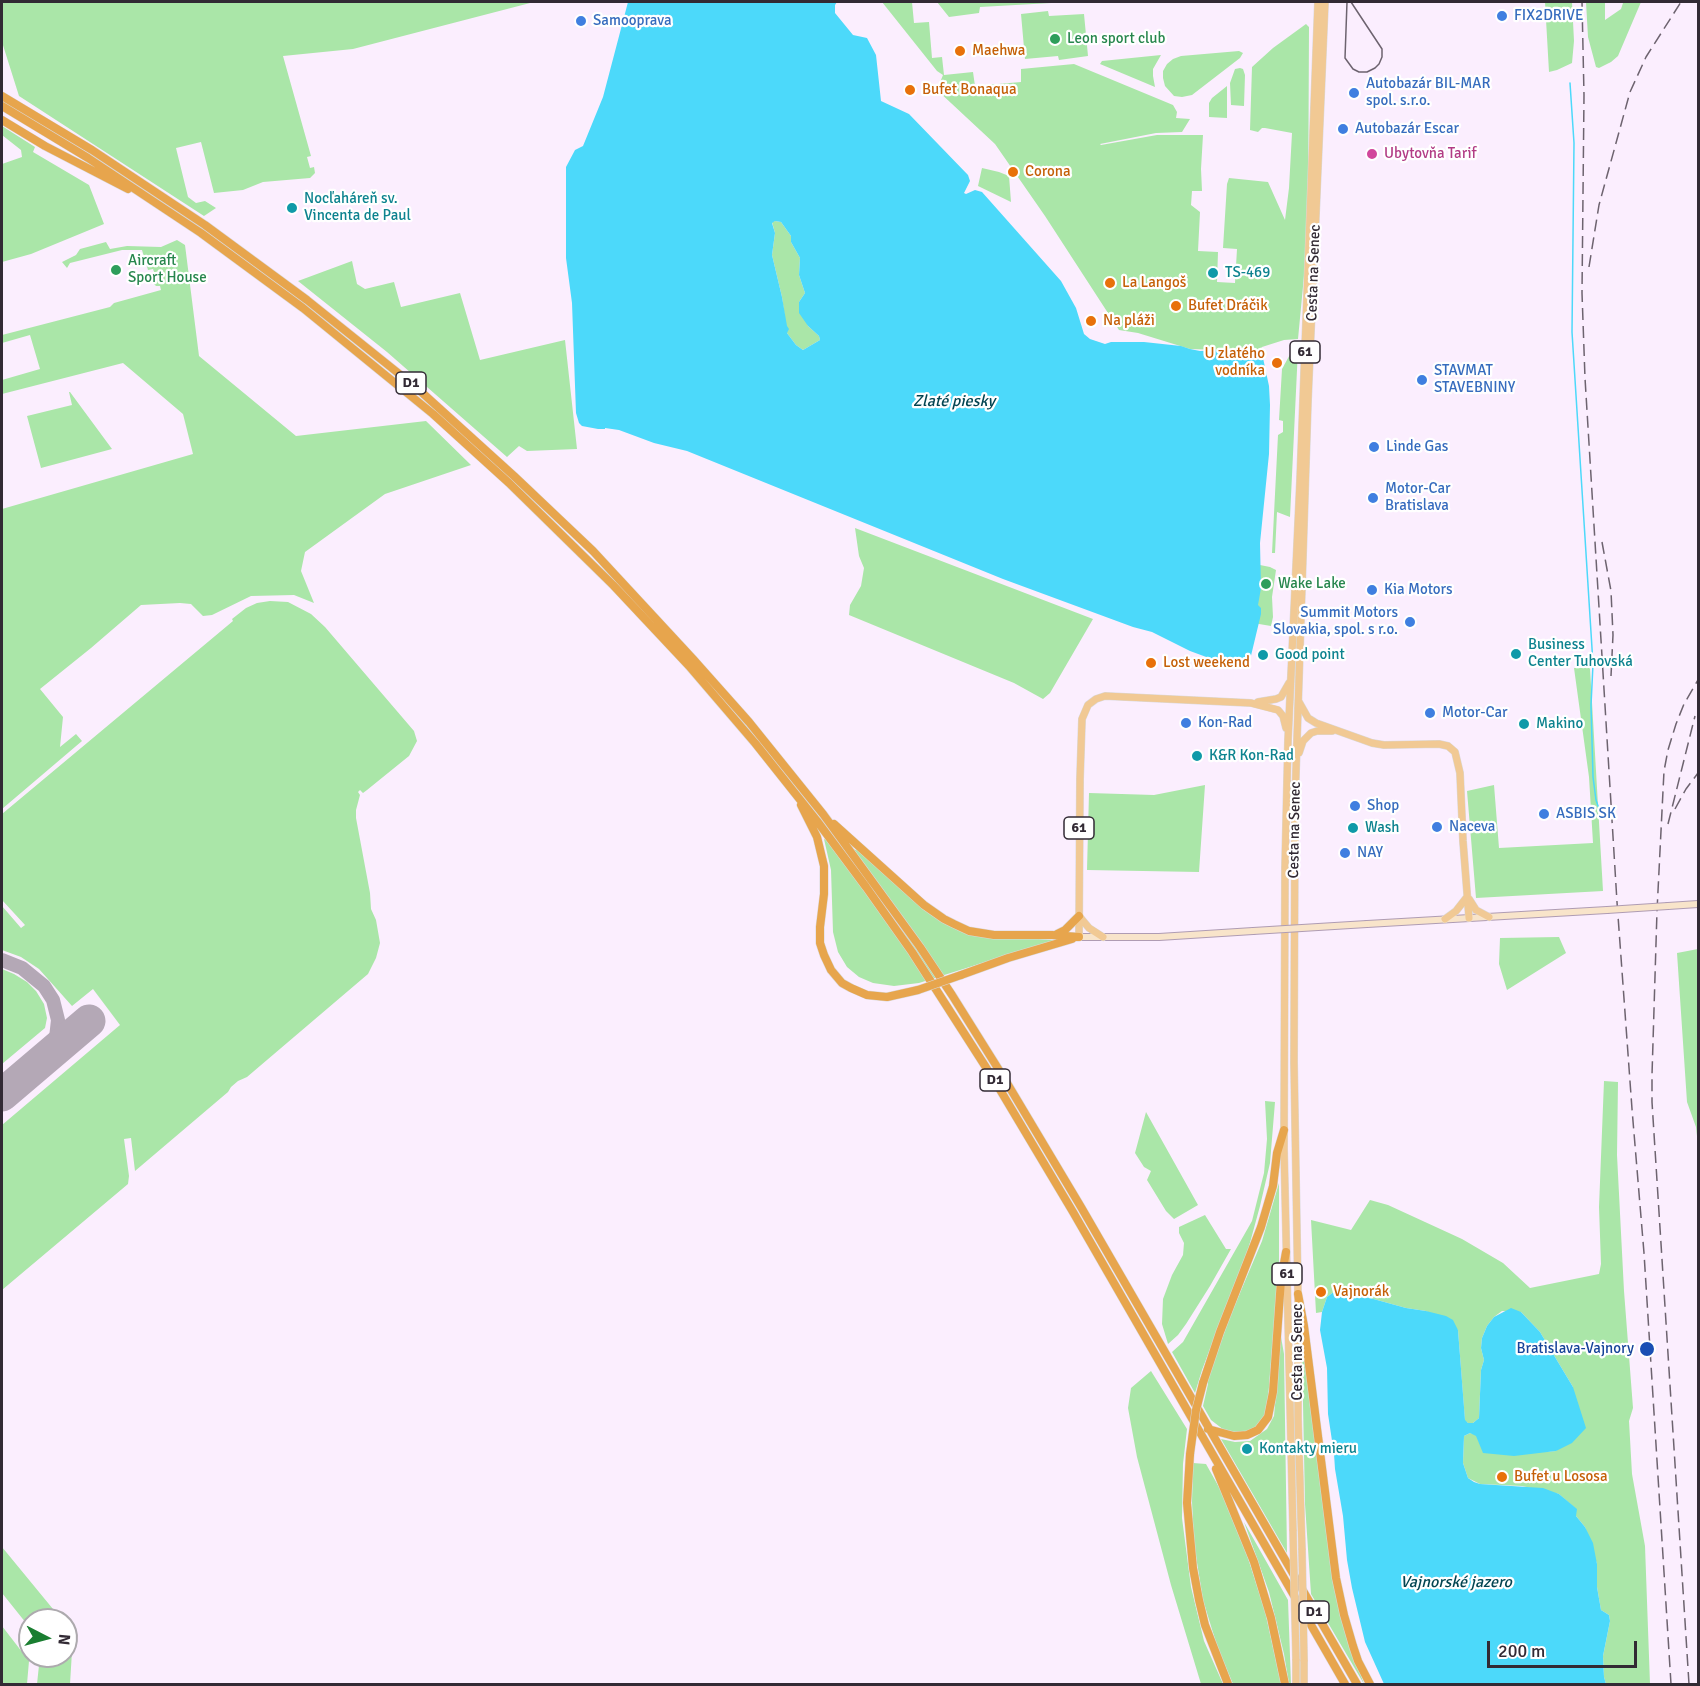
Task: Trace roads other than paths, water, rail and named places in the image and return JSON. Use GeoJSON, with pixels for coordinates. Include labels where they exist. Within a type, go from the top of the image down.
{"type":"FeatureCollection","features":[{"type":"Feature","properties":{"kind":"highway","name":"D1"},"geometry":{"type":"LineString","coordinates":[[2,96],[92,150],[205,225],[307,300],[418,389],[593,551],[749,722],[824,814],[958,1004],[1081,1207],[1357,1684]]}},
{"type":"Feature","properties":{"kind":"highway","name":"D1"},"geometry":{"type":"LineString","coordinates":[[2,106],[144,194],[201,233],[303,308],[425,408],[509,483],[613,585],[703,683],[798,798],[866,887],[912,952],[990,1073],[1073,1212],[1345,1684]]}},
{"type":"Feature","properties":{"kind":"highway"},"geometry":{"type":"LineString","coordinates":[[2,120],[45,146],[122,186],[144,194]]}},
{"type":"Feature","properties":{"kind":"highway"},"geometry":{"type":"LineString","coordinates":[[798,798],[815,833],[824,866],[820,943],[831,970],[842,983],[858,992],[887,997],[918,990],[1019,954],[1079,937]]}},
{"type":"Feature","properties":{"kind":"highway"},"geometry":{"type":"LineString","coordinates":[[824,814],[924,905],[944,920],[977,933],[1052,934],[1079,937]]}},
{"type":"Feature","properties":{"kind":"highway"},"geometry":{"type":"LineString","coordinates":[[1052,934],[1065,930],[1079,916]]}},
{"type":"Feature","properties":{"kind":"highway"},"geometry":{"type":"LineString","coordinates":[[1228,1684],[1205,1625],[1193,1568],[1187,1503],[1190,1454],[1203,1383],[1220,1332],[1265,1218],[1273,1186],[1277,1152],[1284,1130]]}},
{"type":"Feature","properties":{"kind":"highway"},"geometry":{"type":"LineString","coordinates":[[1208,1429],[1234,1436],[1250,1435],[1260,1428],[1268,1417],[1273,1392],[1281,1280],[1286,1252]]}},
{"type":"Feature","properties":{"kind":"highway"},"geometry":{"type":"LineString","coordinates":[[1298,1294],[1336,1578],[1353,1646],[1370,1684]]}},
{"type":"Feature","properties":{"kind":"highway"},"geometry":{"type":"LineString","coordinates":[[1203,1437],[1254,1563],[1271,1618],[1285,1684]]}},
{"type":"Feature","properties":{"kind":"main road","name":"Cesta na Senec"},"geometry":{"type":"LineString","coordinates":[[1300,1659],[1293,1531],[1286,1252],[1284,950],[1288,740],[1318,2]]}},
{"type":"Feature","properties":{"kind":"main road","name":"Cesta na Senec"},"geometry":{"type":"LineString","coordinates":[[1300,1659],[1302,1550],[1298,1418],[1293,958],[1298,699],[1325,2]]}},
{"type":"Feature","properties":{"kind":"main road","name":"61"},"geometry":{"type":"LineString","coordinates":[[1079,937],[1080,778],[1083,717],[1088,705],[1105,696],[1251,703],[1281,697],[1291,678]]}},
{"type":"Feature","properties":{"kind":"main road","name":"61"},"geometry":{"type":"LineString","coordinates":[[1298,699],[1308,718],[1335,731],[1378,744],[1443,744],[1455,752],[1460,773],[1469,918]]}},
{"type":"Feature","properties":{"kind":"main road","name":"61"},"geometry":{"type":"LineString","coordinates":[[1251,703],[1278,710],[1283,716],[1288,740]]}},
{"type":"Feature","properties":{"kind":"main road","name":"61"},"geometry":{"type":"LineString","coordinates":[[1296,763],[1306,736],[1317,731],[1335,731]]}},
{"type":"Feature","properties":{"kind":"main road"},"geometry":{"type":"LineString","coordinates":[[1445,919],[1456,911],[1467,897],[1476,910],[1490,917]]}},
{"type":"Feature","properties":{"kind":"main road"},"geometry":{"type":"LineString","coordinates":[[1079,937],[1191,935],[1698,904]]}},
{"type":"Feature","properties":{"kind":"main road"},"geometry":{"type":"LineString","coordinates":[[1079,916],[1089,928],[1104,938]]}},
{"type":"Feature","properties":{"kind":"main road","name":"61"},"geometry":{"type":"LineString","coordinates":[[1296,1684],[1300,1659]]}},
{"type":"Feature","properties":{"kind":"main road","name":"61"},"geometry":{"type":"LineString","coordinates":[[1300,1659],[1304,1684]]}},
{"type":"Feature","properties":{"kind":"water","name":"Zlaté piesky"},"geometry":{"type":"Polygon","coordinates":[[[628,2],[837,2],[835,13],[853,35],[867,38],[876,55],[881,101],[909,114],[968,175],[970,181],[964,193],[975,190],[982,192],[1061,281],[1076,308],[1084,334],[1090,339],[1105,344],[1144,342],[1181,346],[1200,351],[1219,350],[1258,354],[1263,358],[1269,386],[1269,454],[1260,543],[1261,588],[1258,605],[1261,608],[1261,614],[1249,664],[1242,666],[1190,651],[1152,632],[1003,579],[687,451],[654,443],[619,430],[582,426],[576,413],[572,303],[566,258],[566,167],[575,150],[583,146],[603,97],[628,2]],[[781,222],[772,223],[775,233],[772,255],[789,329],[787,333],[803,350],[820,340],[799,313],[799,302],[805,293],[799,275],[800,258],[791,242],[791,236],[781,222]]]}},
{"type":"Feature","properties":{"kind":"water","name":"Vajnorské jazero"},"geometry":{"type":"Polygon","coordinates":[[[1335,1291],[1426,1311],[1453,1320],[1458,1330],[1465,1420],[1468,1423],[1473,1423],[1479,1418],[1481,1370],[1484,1360],[1481,1348],[1482,1338],[1494,1317],[1511,1308],[1521,1312],[1540,1332],[1573,1387],[1586,1428],[1572,1443],[1556,1451],[1514,1456],[1483,1453],[1476,1436],[1470,1433],[1464,1436],[1463,1463],[1468,1478],[1474,1482],[1543,1488],[1559,1494],[1577,1509],[1576,1516],[1593,1543],[1601,1610],[1609,1615],[1610,1621],[1603,1656],[1606,1684],[1384,1684],[1365,1642],[1352,1588],[1328,1414],[1327,1368],[1320,1330],[1327,1297],[1335,1291]]]}},
{"type":"Feature","properties":{"kind":"waterway"},"geometry":{"type":"LineString","coordinates":[[1570,83],[1574,143],[1572,332],[1593,664],[1591,705],[1593,777],[1596,800],[1604,813]]}},
{"type":"Feature","properties":{"kind":"tram line"},"geometry":{"type":"LineString","coordinates":[[1347,2],[1345,58],[1353,69],[1367,72],[1379,64],[1382,49],[1351,2]]}},
{"type":"Feature","properties":{"kind":"railway"},"geometry":{"type":"LineString","coordinates":[[1582,2],[1584,95],[1582,293],[1585,378],[1617,902],[1644,1253],[1671,1684]]}},
{"type":"Feature","properties":{"kind":"railway"},"geometry":{"type":"LineString","coordinates":[[1589,267],[1599,205],[1630,92],[1646,57],[1681,2]]}},
{"type":"Feature","properties":{"kind":"railway"},"geometry":{"type":"LineString","coordinates":[[1602,542],[1611,591],[1613,635],[1611,676]]}},
{"type":"Feature","properties":{"kind":"railway"},"geometry":{"type":"LineString","coordinates":[[1689,1684],[1652,1075],[1664,771],[1676,724],[1698,680]]}},
{"type":"Feature","properties":{"kind":"railway"},"geometry":{"type":"LineString","coordinates":[[1668,824],[1695,716]]}},
{"type":"Feature","properties":{"kind":"railway"},"geometry":{"type":"LineString","coordinates":[[1675,809],[1698,773]]}},
{"type":"Feature","properties":{"kind":"place","name":"FIX2DRIVE"},"geometry":{"type":"Point","coordinates":[1502,16]}},
{"type":"Feature","properties":{"kind":"place","name":"Samooprava"},"geometry":{"type":"Point","coordinates":[581,21]}},
{"type":"Feature","properties":{"kind":"place","name":"Leon sport club"},"geometry":{"type":"Point","coordinates":[1055,39]}},
{"type":"Feature","properties":{"kind":"place","name":"Maehwa"},"geometry":{"type":"Point","coordinates":[960,51]}},
{"type":"Feature","properties":{"kind":"place","name":"Bufet Bonaqua"},"geometry":{"type":"Point","coordinates":[910,90]}},
{"type":"Feature","properties":{"kind":"place","name":"Autobazár BIL-MAR spol. s.r.o."},"geometry":{"type":"Point","coordinates":[1354,93]}},
{"type":"Feature","properties":{"kind":"place","name":"Autobazár Escar"},"geometry":{"type":"Point","coordinates":[1343,129]}},
{"type":"Feature","properties":{"kind":"place","name":"Ubytovňa Tarif"},"geometry":{"type":"Point","coordinates":[1372,154]}},
{"type":"Feature","properties":{"kind":"place","name":"Corona"},"geometry":{"type":"Point","coordinates":[1013,172]}},
{"type":"Feature","properties":{"kind":"place","name":"Nocľaháreň sv. Vincenta de Paul"},"geometry":{"type":"Point","coordinates":[292,208]}},
{"type":"Feature","properties":{"kind":"place","name":"Aircraft Sport House"},"geometry":{"type":"Point","coordinates":[116,270]}},
{"type":"Feature","properties":{"kind":"place","name":"TS-469"},"geometry":{"type":"Point","coordinates":[1213,273]}},
{"type":"Feature","properties":{"kind":"place","name":"La Langoš"},"geometry":{"type":"Point","coordinates":[1110,283]}},
{"type":"Feature","properties":{"kind":"place","name":"Bufet Dráčik"},"geometry":{"type":"Point","coordinates":[1176,306]}},
{"type":"Feature","properties":{"kind":"place","name":"Na pláži"},"geometry":{"type":"Point","coordinates":[1091,321]}},
{"type":"Feature","properties":{"kind":"place","name":"U zlatého vodníka"},"geometry":{"type":"Point","coordinates":[1277,363]}},
{"type":"Feature","properties":{"kind":"place","name":"STAVMAT STAVEBNINY"},"geometry":{"type":"Point","coordinates":[1422,380]}},
{"type":"Feature","properties":{"kind":"place","name":"Linde Gas"},"geometry":{"type":"Point","coordinates":[1374,447]}},
{"type":"Feature","properties":{"kind":"place","name":"Motor-Car Bratislava"},"geometry":{"type":"Point","coordinates":[1373,498]}},
{"type":"Feature","properties":{"kind":"place","name":"Wake Lake"},"geometry":{"type":"Point","coordinates":[1266,584]}},
{"type":"Feature","properties":{"kind":"place","name":"Kia Motors"},"geometry":{"type":"Point","coordinates":[1372,590]}},
{"type":"Feature","properties":{"kind":"place","name":"Summit Motors Slovakia, spol. s r.o."},"geometry":{"type":"Point","coordinates":[1410,622]}},
{"type":"Feature","properties":{"kind":"place","name":"Business Center Tuhovská"},"geometry":{"type":"Point","coordinates":[1516,654]}},
{"type":"Feature","properties":{"kind":"place","name":"Good point"},"geometry":{"type":"Point","coordinates":[1263,655]}},
{"type":"Feature","properties":{"kind":"place","name":"Lost weekend"},"geometry":{"type":"Point","coordinates":[1151,663]}},
{"type":"Feature","properties":{"kind":"place","name":"Motor-Car"},"geometry":{"type":"Point","coordinates":[1430,713]}},
{"type":"Feature","properties":{"kind":"place","name":"Kon-Rad"},"geometry":{"type":"Point","coordinates":[1186,723]}},
{"type":"Feature","properties":{"kind":"place","name":"Makino"},"geometry":{"type":"Point","coordinates":[1524,724]}},
{"type":"Feature","properties":{"kind":"place","name":"K&R Kon-Rad"},"geometry":{"type":"Point","coordinates":[1197,756]}},
{"type":"Feature","properties":{"kind":"place","name":"Shop"},"geometry":{"type":"Point","coordinates":[1355,806]}},
{"type":"Feature","properties":{"kind":"place","name":"ASBIS SK"},"geometry":{"type":"Point","coordinates":[1544,814]}},
{"type":"Feature","properties":{"kind":"place","name":"Naceva"},"geometry":{"type":"Point","coordinates":[1437,827]}},
{"type":"Feature","properties":{"kind":"place","name":"Wash"},"geometry":{"type":"Point","coordinates":[1353,828]}},
{"type":"Feature","properties":{"kind":"place","name":"NAY"},"geometry":{"type":"Point","coordinates":[1345,853]}},
{"type":"Feature","properties":{"kind":"place","name":"Vajnorák"},"geometry":{"type":"Point","coordinates":[1321,1292]}},
{"type":"Feature","properties":{"kind":"place","name":"Bratislava-Vajnory"},"geometry":{"type":"Point","coordinates":[1647,1349]}},
{"type":"Feature","properties":{"kind":"place","name":"Kontakty mieru"},"geometry":{"type":"Point","coordinates":[1247,1449]}},
{"type":"Feature","properties":{"kind":"place","name":"Bufet u Lososa"},"geometry":{"type":"Point","coordinates":[1502,1477]}}]}
